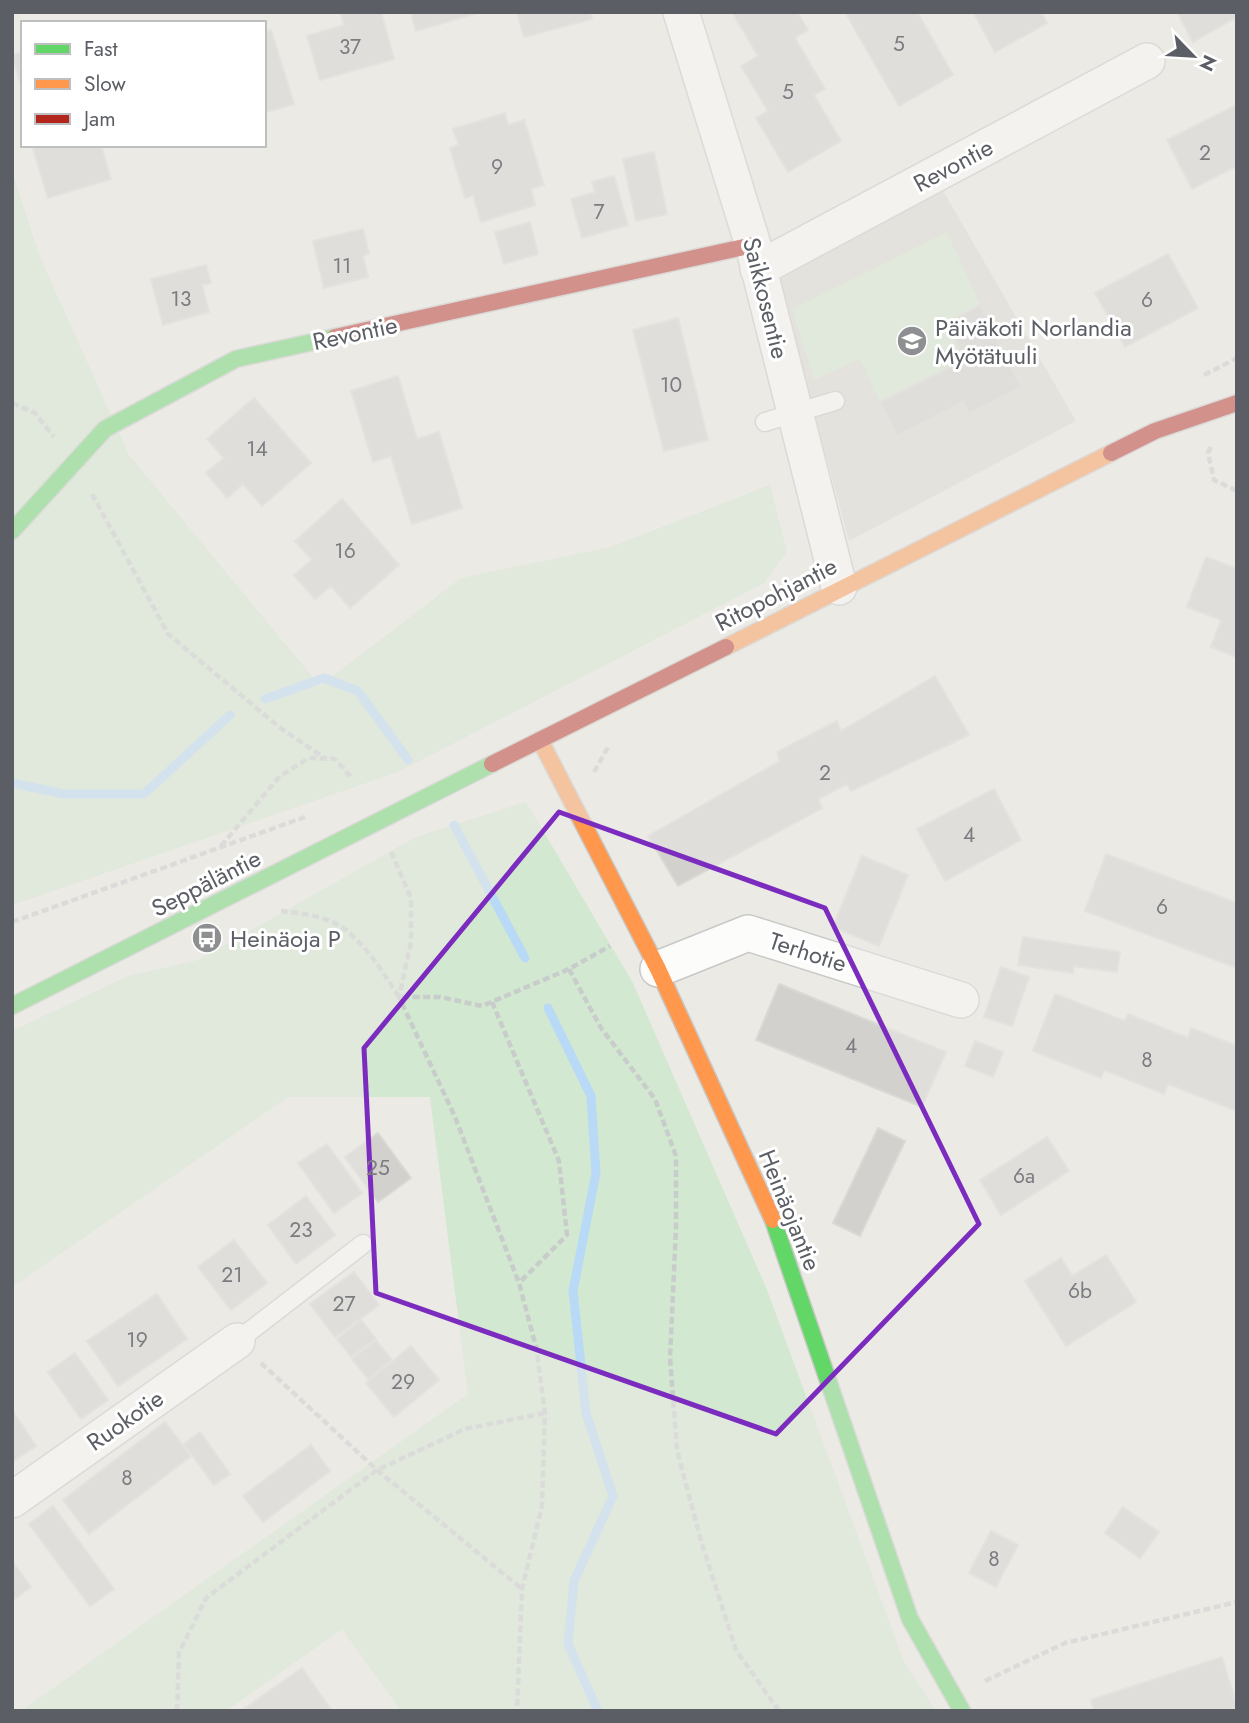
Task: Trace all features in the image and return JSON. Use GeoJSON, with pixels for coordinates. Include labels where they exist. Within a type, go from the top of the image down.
{"type":"FeatureCollection","features":[{"type":"Feature","properties":{"kind":"street","name":"Saikkosentie"},"geometry":{"type":"LineString","coordinates":[[681,12],[756,257],[780,418],[839,587]]}},
{"type":"Feature","properties":{"kind":"street","name":"Revontie"},"geometry":{"type":"LineString","coordinates":[[12,531],[105,429],[236,359],[756,257],[1147,61]]}},
{"type":"Feature","properties":{"kind":"street","name":"Ritopohjantie"},"geometry":{"type":"LineString","coordinates":[[1154,431],[1197,400]]}},
{"type":"Feature","properties":{"kind":"street","name":"Ritopohjantie"},"geometry":{"type":"LineString","coordinates":[[420,800],[839,587],[1154,431],[1237,403]]}},
{"type":"Feature","properties":{"kind":"street","name":"Heinäojantie"},"geometry":{"type":"LineString","coordinates":[[540,740],[658,970],[770,1212],[910,1619],[958,1704]]}},
{"type":"Feature","properties":{"kind":"street","name":"Seppäläntie"},"geometry":{"type":"LineString","coordinates":[[12,1006],[420,800]]}},
{"type":"Feature","properties":{"kind":"street","name":"Terhotie"},"geometry":{"type":"LineString","coordinates":[[658,970],[748,933],[961,1000]]}},
{"type":"Feature","properties":{"kind":"street","name":"Ruokotie"},"geometry":{"type":"LineString","coordinates":[[12,1500],[237,1340]]}},
{"type":"Feature","properties":{"kind":"lane"},"geometry":{"type":"LineString","coordinates":[[780,418],[835,401]]}},
{"type":"Feature","properties":{"kind":"lane"},"geometry":{"type":"LineString","coordinates":[[237,1340],[363,1244]]}},
{"type":"Feature","properties":{"kind":"path"},"geometry":{"type":"LineString","coordinates":[[12,404],[35,413],[75,463],[168,634],[279,727],[326,758]]}},
{"type":"Feature","properties":{"kind":"path"},"geometry":{"type":"LineString","coordinates":[[220,846],[280,776],[309,758],[335,759],[352,778]]}},
{"type":"Feature","properties":{"kind":"path"},"geometry":{"type":"LineString","coordinates":[[389,848],[411,898],[411,942],[399,997]]}},
{"type":"Feature","properties":{"kind":"path"},"geometry":{"type":"LineString","coordinates":[[271,909],[302,913],[340,926],[379,966],[399,997],[455,1117],[519,1283],[536,1347],[544,1413],[542,1506],[522,1589],[517,1711]]}},
{"type":"Feature","properties":{"kind":"path"},"geometry":{"type":"LineString","coordinates":[[399,997],[440,997],[482,1006],[569,969],[636,931]]}},
{"type":"Feature","properties":{"kind":"path"},"geometry":{"type":"LineString","coordinates":[[569,969],[601,1028],[655,1099],[676,1156],[676,1227],[670,1358],[677,1450],[701,1541],[736,1650],[779,1711]]}},
{"type":"Feature","properties":{"kind":"path"},"geometry":{"type":"LineString","coordinates":[[492,1002],[559,1161],[567,1235],[519,1283]]}},
{"type":"Feature","properties":{"kind":"path"},"geometry":{"type":"LineString","coordinates":[[237,1340],[377,1470],[522,1589]]}},
{"type":"Feature","properties":{"kind":"path"},"geometry":{"type":"LineString","coordinates":[[177,1711],[180,1653],[206,1598],[377,1470],[465,1429],[544,1413]]}},
{"type":"Feature","properties":{"kind":"path"},"geometry":{"type":"LineString","coordinates":[[958,1704],[1065,1643],[1237,1602]]}},
{"type":"Feature","properties":{"kind":"highlighted area"},"geometry":{"type":"Polygon","coordinates":[[[559,812],[825,908],[979,1224],[776,1434],[376,1293],[364,1048],[559,812]]]}},
{"type":"Feature","properties":{"kind":"shaded area","name":"Päiväkoti Norlandia Myötätuuli"},"geometry":{"type":"Polygon","coordinates":[[[934,175],[1076,421],[849,541],[773,262],[934,175]]]}},
{"type":"Feature","properties":{"kind":"green space"},"geometry":{"type":"Polygon","coordinates":[[[12,171],[39,255],[129,455],[320,686],[461,578],[611,547],[770,485],[787,552],[764,583],[398,772],[12,905],[12,171]]]}},
{"type":"Feature","properties":{"kind":"green space"},"geometry":{"type":"Polygon","coordinates":[[[947,232],[980,305],[946,323],[965,360],[880,402],[860,359],[814,380],[792,309],[947,232]]]}},
{"type":"Feature","properties":{"kind":"green space"},"geometry":{"type":"Polygon","coordinates":[[[526,802],[633,983],[767,1290],[904,1662],[936,1711],[401,1711],[342,1629],[226,1711],[21,1711],[468,1394],[430,1097],[288,1097],[12,1287],[12,1031],[128,976],[198,960],[416,837],[526,802]]]}},
{"type":"Feature","properties":{"kind":"building"},"geometry":{"type":"Polygon","coordinates":[[[340,12],[381,12],[394,59],[320,80],[307,36],[344,25],[340,12]]]}},
{"type":"Feature","properties":{"kind":"building"},"geometry":{"type":"Polygon","coordinates":[[[411,12],[481,12],[416,31],[411,12]]]}},
{"type":"Feature","properties":{"kind":"building"},"geometry":{"type":"Polygon","coordinates":[[[517,12],[590,12],[592,19],[524,37],[517,12]]]}},
{"type":"Feature","properties":{"kind":"building"},"geometry":{"type":"Polygon","coordinates":[[[732,12],[797,12],[808,30],[795,38],[825,89],[814,95],[841,141],[788,172],[756,118],[768,111],[741,66],[758,56],[732,12]]]}},
{"type":"Feature","properties":{"kind":"building"},"geometry":{"type":"Polygon","coordinates":[[[845,12],[917,12],[953,75],[899,106],[845,12]]]}},
{"type":"Feature","properties":{"kind":"building"},"geometry":{"type":"Polygon","coordinates":[[[973,12],[1041,12],[1047,23],[995,52],[973,12]]]}},
{"type":"Feature","properties":{"kind":"building"},"geometry":{"type":"Polygon","coordinates":[[[1177,12],[1237,12],[1237,17],[1193,42],[1177,12]]]}},
{"type":"Feature","properties":{"kind":"building"},"geometry":{"type":"Polygon","coordinates":[[[271,30],[294,104],[266,112],[266,31],[271,30]]]}},
{"type":"Feature","properties":{"kind":"building"},"geometry":{"type":"Polygon","coordinates":[[[21,53],[21,85],[12,55],[21,53]]]}},
{"type":"Feature","properties":{"kind":"building"},"geometry":{"type":"Polygon","coordinates":[[[1234,106],[1237,112],[1237,166],[1192,189],[1167,140],[1234,106]]]}},
{"type":"Feature","properties":{"kind":"building"},"geometry":{"type":"Polygon","coordinates":[[[505,113],[508,125],[524,120],[544,185],[531,189],[535,205],[481,222],[473,195],[465,198],[450,148],[459,145],[453,129],[505,113]]]}},
{"type":"Feature","properties":{"kind":"building"},"geometry":{"type":"Polygon","coordinates":[[[33,147],[102,147],[111,179],[48,198],[33,147]]]}},
{"type":"Feature","properties":{"kind":"building"},"geometry":{"type":"Polygon","coordinates":[[[654,152],[667,214],[636,221],[623,159],[654,152]]]}},
{"type":"Feature","properties":{"kind":"building"},"geometry":{"type":"Polygon","coordinates":[[[614,176],[628,225],[582,238],[571,199],[595,192],[592,182],[614,176]]]}},
{"type":"Feature","properties":{"kind":"building"},"geometry":{"type":"Polygon","coordinates":[[[530,222],[538,254],[504,264],[495,232],[530,222]]]}},
{"type":"Feature","properties":{"kind":"building"},"geometry":{"type":"Polygon","coordinates":[[[363,229],[369,253],[363,256],[368,277],[324,288],[313,241],[363,229]]]}},
{"type":"Feature","properties":{"kind":"building"},"geometry":{"type":"Polygon","coordinates":[[[1168,254],[1198,308],[1125,347],[1095,293],[1168,254]]]}},
{"type":"Feature","properties":{"kind":"building"},"geometry":{"type":"Polygon","coordinates":[[[206,265],[211,283],[202,285],[209,312],[163,325],[151,279],[206,265]]]}},
{"type":"Feature","properties":{"kind":"building"},"geometry":{"type":"Polygon","coordinates":[[[980,305],[1021,387],[969,414],[963,402],[897,436],[880,402],[965,360],[946,323],[980,305]]]}},
{"type":"Feature","properties":{"kind":"building"},"geometry":{"type":"Polygon","coordinates":[[[678,318],[708,440],[664,451],[633,330],[678,318]]]}},
{"type":"Feature","properties":{"kind":"building"},"geometry":{"type":"Polygon","coordinates":[[[398,376],[417,439],[439,432],[462,508],[412,524],[391,456],[373,462],[351,391],[398,376]]]}},
{"type":"Feature","properties":{"kind":"building"},"geometry":{"type":"Polygon","coordinates":[[[254,398],[311,463],[262,506],[243,484],[227,498],[206,473],[224,458],[207,439],[254,398]]]}},
{"type":"Feature","properties":{"kind":"building"},"geometry":{"type":"Polygon","coordinates":[[[342,499],[399,565],[350,608],[331,586],[315,599],[294,575],[312,560],[295,541],[342,499]]]}},
{"type":"Feature","properties":{"kind":"building"},"geometry":{"type":"Polygon","coordinates":[[[1206,557],[1235,568],[1237,564],[1237,657],[1211,647],[1221,620],[1187,607],[1206,557]]]}},
{"type":"Feature","properties":{"kind":"building"},"geometry":{"type":"Polygon","coordinates":[[[935,676],[969,735],[851,791],[847,784],[818,799],[822,808],[678,886],[648,836],[780,761],[777,752],[837,721],[841,731],[935,676]]]}},
{"type":"Feature","properties":{"kind":"building"},"geometry":{"type":"Polygon","coordinates":[[[994,789],[1021,840],[945,881],[917,829],[994,789]]]}},
{"type":"Feature","properties":{"kind":"building"},"geometry":{"type":"Polygon","coordinates":[[[1106,854],[1237,903],[1237,968],[1085,911],[1106,854]]]}},
{"type":"Feature","properties":{"kind":"building"},"geometry":{"type":"Polygon","coordinates":[[[862,856],[908,875],[879,946],[833,927],[862,856]]]}},
{"type":"Feature","properties":{"kind":"building"},"geometry":{"type":"Polygon","coordinates":[[[1023,937],[1120,952],[1117,972],[1074,966],[1073,973],[1018,965],[1023,937]]]}},
{"type":"Feature","properties":{"kind":"building"},"geometry":{"type":"Polygon","coordinates":[[[1001,967],[1029,977],[1012,1026],[984,1017],[1001,967]]]}},
{"type":"Feature","properties":{"kind":"building"},"geometry":{"type":"Polygon","coordinates":[[[779,984],[946,1052],[922,1107],[756,1040],[779,984]]]}},
{"type":"Feature","properties":{"kind":"building"},"geometry":{"type":"Polygon","coordinates":[[[1055,994],[1125,1021],[1128,1014],[1188,1038],[1191,1028],[1237,1046],[1237,1111],[1168,1084],[1164,1094],[1104,1070],[1101,1078],[1033,1051],[1055,994]]]}},
{"type":"Feature","properties":{"kind":"building"},"geometry":{"type":"Polygon","coordinates":[[[975,1041],[1003,1052],[993,1077],[965,1066],[975,1041]]]}},
{"type":"Feature","properties":{"kind":"building"},"geometry":{"type":"Polygon","coordinates":[[[878,1128],[905,1141],[860,1236],[833,1223],[878,1128]]]}},
{"type":"Feature","properties":{"kind":"building"},"geometry":{"type":"Polygon","coordinates":[[[378,1133],[411,1178],[378,1202],[345,1157],[378,1133]]]}},
{"type":"Feature","properties":{"kind":"building"},"geometry":{"type":"Polygon","coordinates":[[[1047,1137],[1069,1171],[1001,1215],[980,1180],[1047,1137]]]}},
{"type":"Feature","properties":{"kind":"building"},"geometry":{"type":"Polygon","coordinates":[[[327,1144],[362,1193],[334,1213],[298,1163],[327,1144]]]}},
{"type":"Feature","properties":{"kind":"building"},"geometry":{"type":"Polygon","coordinates":[[[306,1196],[335,1235],[296,1264],[268,1225],[306,1196]]]}},
{"type":"Feature","properties":{"kind":"building"},"geometry":{"type":"Polygon","coordinates":[[[234,1240],[267,1283],[231,1310],[198,1267],[234,1240]]]}},
{"type":"Feature","properties":{"kind":"building"},"geometry":{"type":"Polygon","coordinates":[[[1106,1255],[1136,1302],[1066,1346],[1025,1281],[1061,1258],[1072,1276],[1106,1255]]]}},
{"type":"Feature","properties":{"kind":"building"},"geometry":{"type":"Polygon","coordinates":[[[354,1272],[379,1305],[335,1337],[310,1304],[354,1272]]]}},
{"type":"Feature","properties":{"kind":"building"},"geometry":{"type":"Polygon","coordinates":[[[157,1294],[187,1339],[118,1386],[87,1341],[157,1294]]]}},
{"type":"Feature","properties":{"kind":"building"},"geometry":{"type":"Polygon","coordinates":[[[361,1320],[376,1339],[351,1357],[337,1339],[361,1320]]]}},
{"type":"Feature","properties":{"kind":"building"},"geometry":{"type":"Polygon","coordinates":[[[376,1340],[392,1360],[368,1379],[352,1359],[376,1340]]]}},
{"type":"Feature","properties":{"kind":"building"},"geometry":{"type":"Polygon","coordinates":[[[411,1346],[439,1380],[394,1417],[366,1383],[411,1346]]]}},
{"type":"Feature","properties":{"kind":"building"},"geometry":{"type":"Polygon","coordinates":[[[75,1353],[108,1400],[81,1419],[48,1372],[75,1353]]]}},
{"type":"Feature","properties":{"kind":"building"},"geometry":{"type":"Polygon","coordinates":[[[12,1410],[36,1446],[12,1462],[12,1410]]]}},
{"type":"Feature","properties":{"kind":"building"},"geometry":{"type":"Polygon","coordinates":[[[165,1422],[191,1456],[89,1534],[63,1500],[165,1422]]]}},
{"type":"Feature","properties":{"kind":"building"},"geometry":{"type":"Polygon","coordinates":[[[200,1432],[230,1474],[214,1485],[184,1444],[200,1432]]]}},
{"type":"Feature","properties":{"kind":"building"},"geometry":{"type":"Polygon","coordinates":[[[311,1445],[330,1471],[263,1522],[243,1496],[311,1445]]]}},
{"type":"Feature","properties":{"kind":"building"},"geometry":{"type":"Polygon","coordinates":[[[53,1506],[114,1589],[90,1606],[29,1524],[53,1506]]]}},
{"type":"Feature","properties":{"kind":"building"},"geometry":{"type":"Polygon","coordinates":[[[1123,1507],[1159,1532],[1140,1558],[1105,1533],[1123,1507]]]}},
{"type":"Feature","properties":{"kind":"building"},"geometry":{"type":"Polygon","coordinates":[[[991,1531],[1018,1545],[996,1587],[969,1573],[991,1531]]]}},
{"type":"Feature","properties":{"kind":"building"},"geometry":{"type":"Polygon","coordinates":[[[12,1561],[31,1587],[12,1601],[12,1561]]]}},
{"type":"Feature","properties":{"kind":"building"},"geometry":{"type":"Polygon","coordinates":[[[1222,1657],[1237,1707],[1224,1711],[1094,1711],[1091,1700],[1222,1657]]]}},
{"type":"Feature","properties":{"kind":"building"},"geometry":{"type":"Polygon","coordinates":[[[302,1668],[332,1711],[241,1711],[302,1668]]]}},
{"type":"Feature","properties":{"kind":"waterway"},"geometry":{"type":"LineString","coordinates":[[265,699],[324,678],[358,691],[408,760]]}},
{"type":"Feature","properties":{"kind":"waterway"},"geometry":{"type":"LineString","coordinates":[[12,783],[64,794],[144,794],[230,715]]}},
{"type":"Feature","properties":{"kind":"waterway"},"geometry":{"type":"LineString","coordinates":[[454,825],[525,958]]}},
{"type":"Feature","properties":{"kind":"waterway"},"geometry":{"type":"LineString","coordinates":[[548,1008],[591,1096],[596,1173],[573,1291],[586,1413],[613,1496],[574,1581],[568,1644],[598,1711]]}},
{"type":"Feature","properties":{"kind":"traffic: fast"},"geometry":{"type":"LineString","coordinates":[[12,531],[105,429],[236,359],[335,337]]}},
{"type":"Feature","properties":{"kind":"traffic: fast"},"geometry":{"type":"LineString","coordinates":[[12,1006],[492,764]]}},
{"type":"Feature","properties":{"kind":"traffic: fast"},"geometry":{"type":"LineString","coordinates":[[773,1220],[910,1619],[962,1711]]}},
{"type":"Feature","properties":{"kind":"traffic: slow"},"geometry":{"type":"LineString","coordinates":[[726,647],[1111,453]]}},
{"type":"Feature","properties":{"kind":"traffic: slow"},"geometry":{"type":"LineString","coordinates":[[540,740],[658,969],[773,1220]]}},
{"type":"Feature","properties":{"kind":"traffic: jam"},"geometry":{"type":"LineString","coordinates":[[335,337],[753,245]]}},
{"type":"Feature","properties":{"kind":"traffic: jam"},"geometry":{"type":"LineString","coordinates":[[1111,453],[1155,431],[1237,403]]}},
{"type":"Feature","properties":{"kind":"traffic: jam"},"geometry":{"type":"LineString","coordinates":[[492,764],[726,647]]}},
{"type":"Feature","properties":{"kind":"place","name":"Päiväkoti Norlandia Myötätuuli"},"geometry":{"type":"Point","coordinates":[912,341]}},
{"type":"Feature","properties":{"kind":"place","name":"Heinäoja P"},"geometry":{"type":"Point","coordinates":[207,938]}}]}
